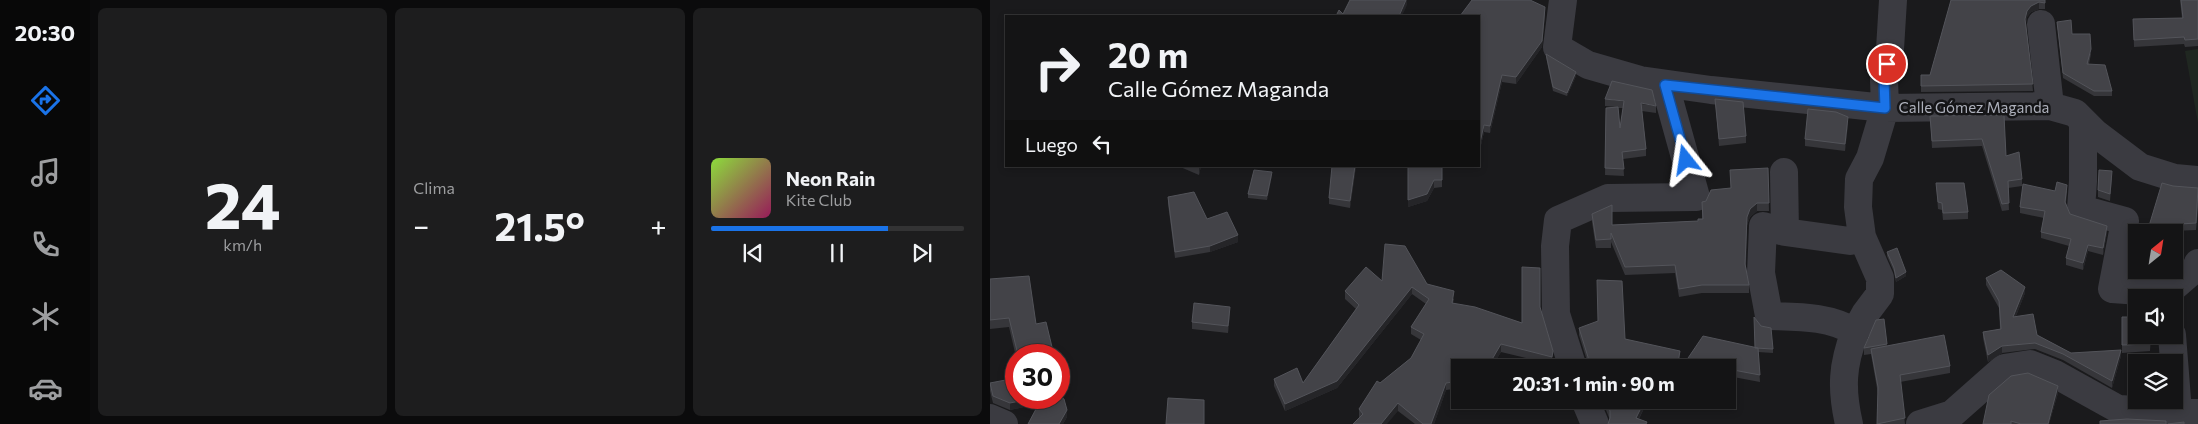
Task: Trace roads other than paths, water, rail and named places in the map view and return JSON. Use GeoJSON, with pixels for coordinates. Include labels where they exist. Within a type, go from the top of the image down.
{"type":"FeatureCollection","features":[{"type":"Feature","properties":{"kind":"street","name":"Calle Gómez Maganda"},"geometry":{"type":"LineString","coordinates":[[1563,0],[1557,47],[1588,65],[1665,85],[1885,108],[2050,106],[2074,113],[2095,133],[2140,167],[2175,178],[2198,180]]}},
{"type":"Feature","properties":{"kind":"street"},"geometry":{"type":"LineString","coordinates":[[1849,424],[1843,385],[1844,363],[1855,332],[1864,314],[1880,294],[1880,278],[1862,237],[1858,207],[1859,179],[1870,158],[1885,108],[1884,79],[1890,49],[1893,0]]}},
{"type":"Feature","properties":{"kind":"street"},"geometry":{"type":"LineString","coordinates":[[2041,24],[2050,106]]}},
{"type":"Feature","properties":{"kind":"street"},"geometry":{"type":"LineString","coordinates":[[1570,359],[1556,314],[1558,220],[1608,198],[1696,197],[1665,85]]}},
{"type":"Feature","properties":{"kind":"street"},"geometry":{"type":"LineString","coordinates":[[2083,121],[2083,181],[2080,209],[2125,221],[2112,288],[2128,290]]}},
{"type":"Feature","properties":{"kind":"street"},"geometry":{"type":"LineString","coordinates":[[1784,172],[1785,232]]}},
{"type":"Feature","properties":{"kind":"street"},"geometry":{"type":"LineString","coordinates":[[1855,332],[1848,327],[1818,318],[1769,316],[1761,273],[1763,226],[1785,232],[1850,240],[1862,237]]}},
{"type":"Feature","properties":{"kind":"street"},"geometry":{"type":"LineString","coordinates":[[2169,289],[2197,267],[2198,263]]}},
{"type":"Feature","properties":{"kind":"street"},"geometry":{"type":"LineString","coordinates":[[1920,424],[1952,414],[2004,368],[2030,364],[2055,374],[2118,410],[2133,412],[2188,412],[2174,344]]}},
{"type":"Feature","properties":{"kind":"street"},"geometry":{"type":"LineString","coordinates":[[1589,409],[1595,424]]}},
{"type":"Feature","properties":{"kind":"street"},"geometry":{"type":"LineString","coordinates":[[990,418],[1004,424]]}}]}
